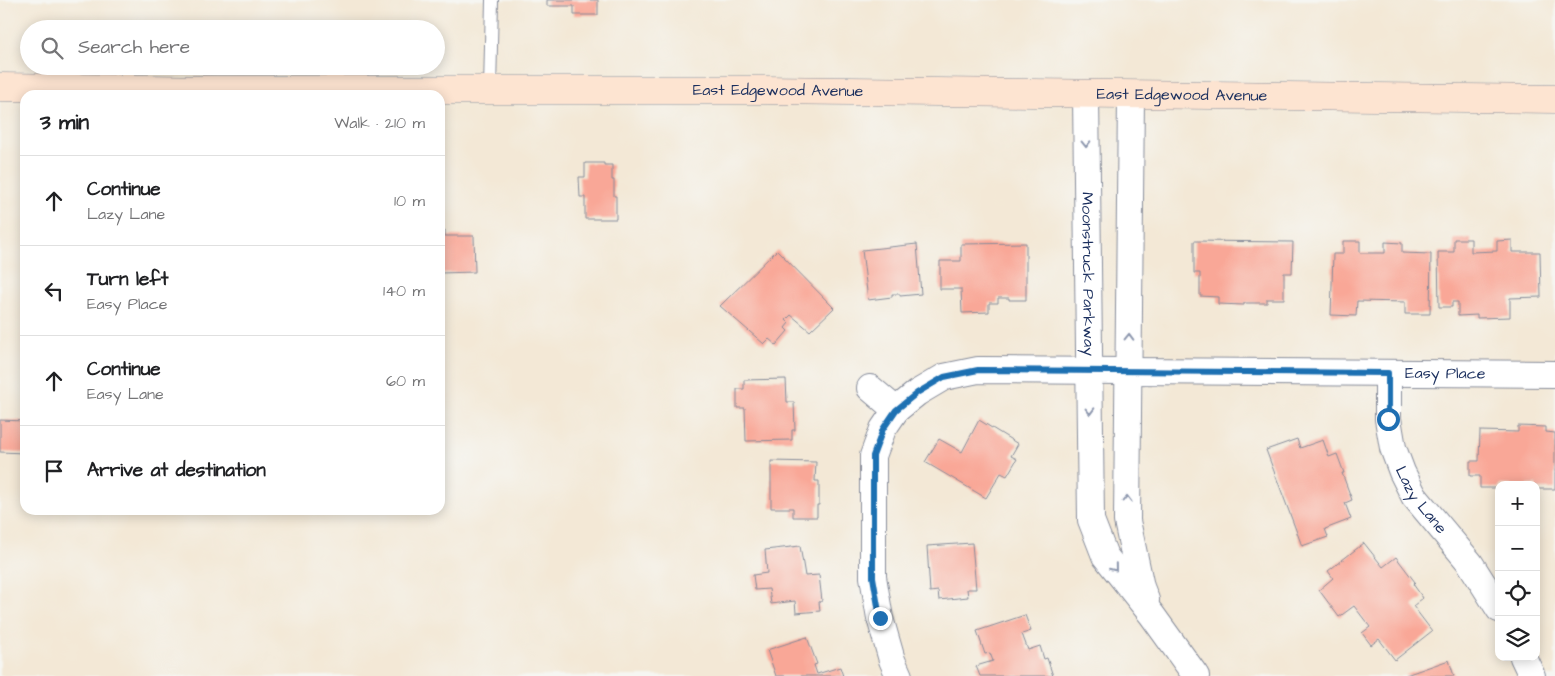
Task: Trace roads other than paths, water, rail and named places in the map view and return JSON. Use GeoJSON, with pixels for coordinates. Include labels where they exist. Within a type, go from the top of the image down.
{"type":"FeatureCollection","features":[{"type":"Feature","properties":{"kind":"main road","name":"East Edgewood Avenue"},"geometry":{"type":"LineString","coordinates":[[0,87],[217,90],[763,90],[1131,96],[1555,99]]}},
{"type":"Feature","properties":{"kind":"street","name":"Moonstruck Parkway"},"geometry":{"type":"LineString","coordinates":[[1086,95],[1091,520],[1105,556],[1152,615],[1196,676]]}},
{"type":"Feature","properties":{"kind":"street","name":"Moonstruck Parkway"},"geometry":{"type":"LineString","coordinates":[[1131,96],[1127,521],[1141,587],[1152,615]]}},
{"type":"Feature","properties":{"kind":"street","name":"Easy Place"},"geometry":{"type":"LineString","coordinates":[[899,676],[892,660],[880,618],[873,577],[873,456],[883,429],[896,410],[917,393],[944,377],[978,370],[1555,374]]}},
{"type":"Feature","properties":{"kind":"street","name":"Lazy Lane"},"geometry":{"type":"LineString","coordinates":[[1388,373],[1388,419],[1393,448],[1402,472],[1414,496],[1470,563],[1495,604]]}},
{"type":"Feature","properties":{"kind":"street"},"geometry":{"type":"LineString","coordinates":[[870,388],[896,410]]}},
{"type":"Feature","properties":{"kind":"street"},"geometry":{"type":"LineString","coordinates":[[1525,661],[1532,676]]}},
{"type":"Feature","properties":{"kind":"lane"},"geometry":{"type":"LineString","coordinates":[[490,90],[492,0]]}}]}
